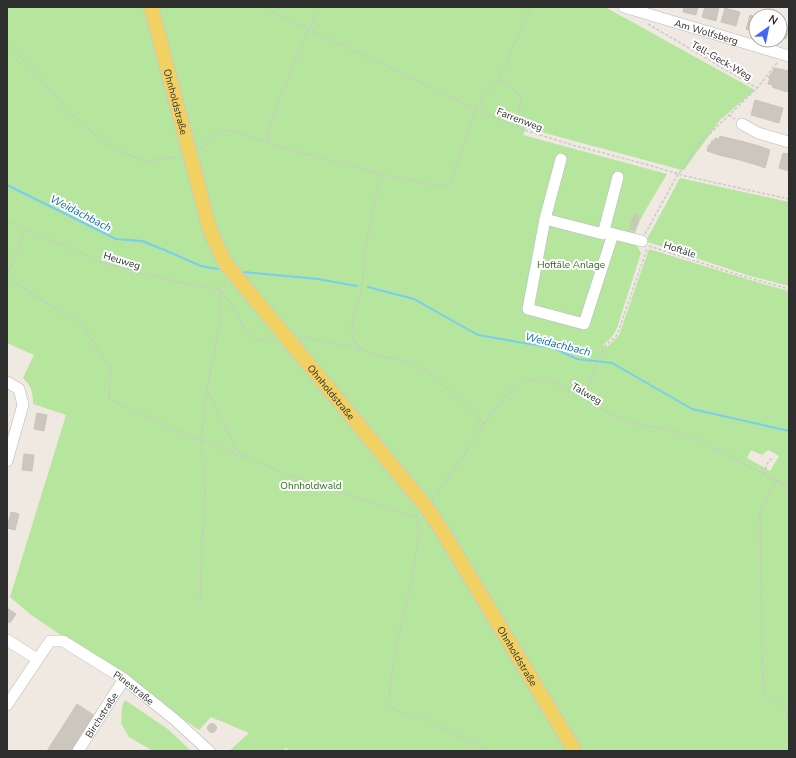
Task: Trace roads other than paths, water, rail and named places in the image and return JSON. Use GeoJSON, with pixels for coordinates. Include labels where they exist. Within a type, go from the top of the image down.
{"type":"FeatureCollection","features":[{"type":"Feature","properties":{"kind":"main road","name":"Ohnholdstraße"},"geometry":{"type":"LineString","coordinates":[[151,7],[210,230],[226,264],[288,339],[422,510],[444,534],[575,751]]}},
{"type":"Feature","properties":{"kind":"street","name":"Am Wolfsberg"},"geometry":{"type":"LineString","coordinates":[[624,7],[789,56]]}},
{"type":"Feature","properties":{"kind":"street"},"geometry":{"type":"LineString","coordinates":[[738,122],[758,133],[789,142]]}},
{"type":"Feature","properties":{"kind":"street"},"geometry":{"type":"LineString","coordinates":[[561,159],[546,219],[528,309],[584,324],[608,233],[618,177]]}},
{"type":"Feature","properties":{"kind":"street"},"geometry":{"type":"LineString","coordinates":[[546,219],[602,234],[608,233],[645,244]]}},
{"type":"Feature","properties":{"kind":"street"},"geometry":{"type":"LineString","coordinates":[[7,382],[19,389],[23,405],[7,461]]}},
{"type":"Feature","properties":{"kind":"street"},"geometry":{"type":"LineString","coordinates":[[7,640],[37,659],[7,704]]}},
{"type":"Feature","properties":{"kind":"street","name":"Pinestraße"},"geometry":{"type":"LineString","coordinates":[[37,659],[50,641],[63,641],[124,679],[174,719],[209,751]]}},
{"type":"Feature","properties":{"kind":"street","name":"Birchstraße"},"geometry":{"type":"LineString","coordinates":[[78,751],[124,679]]}},
{"type":"Feature","properties":{"kind":"waterway","name":"Weidachbach"},"geometry":{"type":"LineString","coordinates":[[7,185],[116,239],[142,241],[201,266],[218,269]]}},
{"type":"Feature","properties":{"kind":"waterway","name":"Weidachbach"},"geometry":{"type":"LineString","coordinates":[[244,272],[318,279],[357,286]]}},
{"type":"Feature","properties":{"kind":"waterway","name":"Weidachbach"},"geometry":{"type":"LineString","coordinates":[[368,287],[414,299],[478,335],[553,348],[577,359],[612,363],[692,409],[789,431]]}},
{"type":"Feature","properties":{"kind":"park label","name":"Hoftäle Anlage"},"geometry":{"type":"Point","coordinates":[571,264]}},
{"type":"Feature","properties":{"kind":"park label","name":"Ohnholdwald"},"geometry":{"type":"Point","coordinates":[311,485]}}]}
